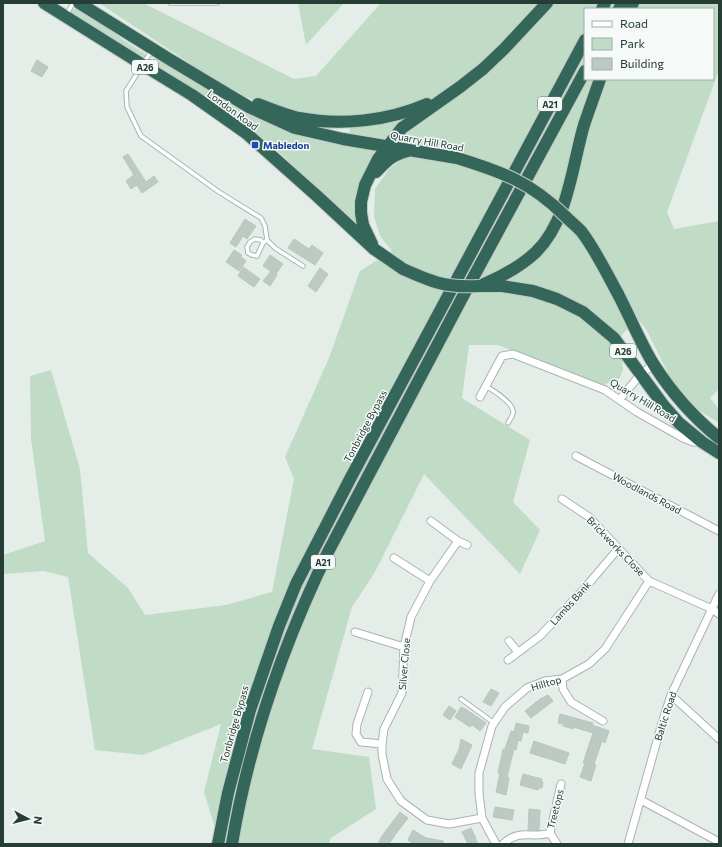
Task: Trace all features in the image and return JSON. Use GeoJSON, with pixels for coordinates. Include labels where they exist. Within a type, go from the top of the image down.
{"type":"FeatureCollection","features":[{"type":"Feature","properties":{"kind":"highway","name":"London Road"},"geometry":{"type":"LineString","coordinates":[[44,3],[192,95],[246,133],[374,249],[403,269],[441,284],[455,287],[479,286],[503,281]]}},
{"type":"Feature","properties":{"kind":"highway","name":"Quarry Hill Road"},"geometry":{"type":"LineString","coordinates":[[79,3],[249,107],[295,128],[316,134],[457,158],[494,170],[531,188],[550,201],[581,232],[618,294],[654,364],[670,388],[690,413],[719,438]]}},
{"type":"Feature","properties":{"kind":"highway"},"geometry":{"type":"LineString","coordinates":[[374,249],[363,225],[361,202],[365,185],[378,159],[402,128],[483,69],[547,3]]}},
{"type":"Feature","properties":{"kind":"highway","name":"Tonbridge Bypass"},"geometry":{"type":"LineString","coordinates":[[218,844],[228,793],[250,710],[276,633],[296,584],[350,479],[584,42]]}},
{"type":"Feature","properties":{"kind":"highway","name":"A21"},"geometry":{"type":"LineString","coordinates":[[232,844],[241,797],[264,713],[291,633],[309,591],[328,552],[461,300],[584,73]]}},
{"type":"Feature","properties":{"kind":"highway"},"geometry":{"type":"LineString","coordinates":[[503,281],[536,252],[556,225],[571,178],[584,126],[600,80]]}},
{"type":"Feature","properties":{"kind":"highway"},"geometry":{"type":"LineString","coordinates":[[230,95],[299,118],[342,122],[360,121],[393,115],[412,110],[446,96]]}},
{"type":"Feature","properties":{"kind":"highway","name":"A26"},"geometry":{"type":"LineString","coordinates":[[365,185],[385,163],[396,154],[410,151]]}},
{"type":"Feature","properties":{"kind":"highway","name":"Quarry Hill Road"},"geometry":{"type":"LineString","coordinates":[[503,281],[557,299],[583,312],[614,338],[664,406],[680,423],[702,442],[719,453]]}},
{"type":"Feature","properties":{"kind":"street","name":"Quarry Hill Road"},"geometry":{"type":"LineString","coordinates":[[480,397],[502,356],[505,354],[513,354],[605,390],[637,412],[683,438],[693,442],[702,442]]}},
{"type":"Feature","properties":{"kind":"street"},"geometry":{"type":"LineString","coordinates":[[620,399],[640,374],[654,364]]}},
{"type":"Feature","properties":{"kind":"street","name":"Woodlands Road"},"geometry":{"type":"LineString","coordinates":[[576,456],[719,531]]}},
{"type":"Feature","properties":{"kind":"street","name":"Brickworks Close"},"geometry":{"type":"LineString","coordinates":[[562,499],[589,517],[649,581]]}},
{"type":"Feature","properties":{"kind":"street"},"geometry":{"type":"LineString","coordinates":[[431,521],[458,541],[467,545]]}},
{"type":"Feature","properties":{"kind":"street","name":"Silver Close"},"geometry":{"type":"LineString","coordinates":[[458,541],[430,581],[411,617],[404,647],[402,693],[384,730],[382,754],[387,779],[401,800],[427,820],[449,824],[482,818]]}},
{"type":"Feature","properties":{"kind":"street","name":"Lambs Bank"},"geometry":{"type":"LineString","coordinates":[[508,660],[540,636],[584,589],[618,549]]}},
{"type":"Feature","properties":{"kind":"street"},"geometry":{"type":"LineString","coordinates":[[394,558],[430,581]]}},
{"type":"Feature","properties":{"kind":"street"},"geometry":{"type":"LineString","coordinates":[[649,581],[712,609],[719,614]]}},
{"type":"Feature","properties":{"kind":"street","name":"Hilltop"},"geometry":{"type":"LineString","coordinates":[[492,843],[482,818],[479,793],[479,773],[484,749],[494,723],[505,707],[527,688],[545,681],[562,679],[589,664],[605,649],[649,581]]}},
{"type":"Feature","properties":{"kind":"street","name":"Baltic Road"},"geometry":{"type":"LineString","coordinates":[[628,844],[671,695],[719,594]]}},
{"type":"Feature","properties":{"kind":"street"},"geometry":{"type":"LineString","coordinates":[[355,632],[404,647]]}},
{"type":"Feature","properties":{"kind":"street"},"geometry":{"type":"LineString","coordinates":[[509,641],[518,652]]}},
{"type":"Feature","properties":{"kind":"street"},"geometry":{"type":"LineString","coordinates":[[562,679],[563,689],[571,702],[603,721]]}},
{"type":"Feature","properties":{"kind":"street"},"geometry":{"type":"LineString","coordinates":[[368,692],[357,724],[356,734],[361,742],[382,744]]}},
{"type":"Feature","properties":{"kind":"street"},"geometry":{"type":"LineString","coordinates":[[671,695],[719,739]]}},
{"type":"Feature","properties":{"kind":"street","name":"Treetops"},"geometry":{"type":"LineString","coordinates":[[503,844],[510,838],[519,835],[545,834],[550,832],[561,784]]}},
{"type":"Feature","properties":{"kind":"street"},"geometry":{"type":"LineString","coordinates":[[640,800],[719,842]]}},
{"type":"Feature","properties":{"kind":"street"},"geometry":{"type":"LineString","coordinates":[[550,832],[557,844]]}},
{"type":"Feature","properties":{"kind":"lane"},"geometry":{"type":"LineString","coordinates":[[65,16],[73,3]]}},
{"type":"Feature","properties":{"kind":"lane"},"geometry":{"type":"LineString","coordinates":[[170,3],[217,3]]}},
{"type":"Feature","properties":{"kind":"lane"},"geometry":{"type":"LineString","coordinates":[[153,49],[126,91],[127,107],[141,136],[220,192],[261,218],[265,226],[268,240],[275,248],[303,266]]}},
{"type":"Feature","properties":{"kind":"lane"},"geometry":{"type":"LineString","coordinates":[[263,243],[261,240],[255,239],[250,242],[246,247],[248,253],[252,256],[257,256],[263,243],[268,240]]}},
{"type":"Feature","properties":{"kind":"lane"},"geometry":{"type":"LineString","coordinates":[[486,385],[511,406],[513,411],[512,417],[508,423]]}},
{"type":"Feature","properties":{"kind":"lane"},"geometry":{"type":"LineString","coordinates":[[461,699],[494,723]]}},
{"type":"Feature","properties":{"kind":"green space"},"geometry":{"type":"Polygon","coordinates":[[[99,3],[143,3],[294,79],[316,76],[381,3],[719,3],[719,70],[667,212],[674,229],[719,221],[719,389],[710,398],[719,409],[719,423],[695,408],[675,387],[646,329],[637,318],[620,337],[623,370],[620,378],[601,386],[498,345],[469,345],[462,398],[530,440],[513,502],[540,530],[520,574],[424,474],[375,572],[352,607],[312,749],[369,757],[376,809],[331,838],[329,844],[220,844],[204,792],[221,724],[143,755],[95,750],[68,577],[44,571],[3,574],[3,555],[45,541],[31,439],[30,376],[51,370],[80,469],[88,553],[128,588],[145,615],[226,605],[272,592],[294,479],[285,457],[329,358],[360,271],[392,251],[380,236],[374,216],[375,189],[389,169],[399,161],[401,141],[410,130],[425,120],[417,104],[398,112],[327,118],[282,111],[246,97],[197,68],[99,3]]]}},
{"type":"Feature","properties":{"kind":"green space"},"geometry":{"type":"Polygon","coordinates":[[[298,3],[344,3],[306,45],[298,3]]]}},
{"type":"Feature","properties":{"kind":"green space"},"geometry":{"type":"Polygon","coordinates":[[[77,8],[106,26],[123,40],[144,53],[148,57],[147,60],[71,12],[77,8]]]}},
{"type":"Feature","properties":{"kind":"green space"},"geometry":{"type":"Polygon","coordinates":[[[163,61],[230,100],[382,150],[358,188],[355,204],[360,229],[303,174],[255,132],[155,64],[156,62],[163,61]]]}},
{"type":"Feature","properties":{"kind":"green space"},"geometry":{"type":"Polygon","coordinates":[[[405,118],[388,142],[349,133],[350,128],[378,125],[405,118]]]}},
{"type":"Feature","properties":{"kind":"building"},"geometry":{"type":"Polygon","coordinates":[[[37,60],[48,67],[42,77],[31,71],[37,60]]]}},
{"type":"Feature","properties":{"kind":"building"},"geometry":{"type":"Polygon","coordinates":[[[128,154],[146,182],[154,176],[158,182],[142,193],[137,185],[131,189],[126,181],[134,175],[123,157],[128,154]]]}},
{"type":"Feature","properties":{"kind":"building"},"geometry":{"type":"Polygon","coordinates":[[[245,219],[256,226],[247,239],[243,236],[236,247],[230,243],[245,219]]]}},
{"type":"Feature","properties":{"kind":"building"},"geometry":{"type":"Polygon","coordinates":[[[294,239],[309,249],[312,245],[323,253],[315,265],[288,248],[294,239]]]}},
{"type":"Feature","properties":{"kind":"building"},"geometry":{"type":"Polygon","coordinates":[[[234,250],[242,255],[240,256],[246,261],[239,271],[226,262],[234,250]]]}},
{"type":"Feature","properties":{"kind":"building"},"geometry":{"type":"Polygon","coordinates":[[[270,255],[283,264],[270,286],[263,281],[271,271],[263,266],[270,255]]]}},
{"type":"Feature","properties":{"kind":"building"},"geometry":{"type":"Polygon","coordinates":[[[243,267],[260,279],[254,287],[238,276],[243,267]]]}},
{"type":"Feature","properties":{"kind":"building"},"geometry":{"type":"Polygon","coordinates":[[[320,268],[328,274],[316,292],[308,286],[320,268]]]}},
{"type":"Feature","properties":{"kind":"building"},"geometry":{"type":"Polygon","coordinates":[[[491,689],[499,693],[491,706],[483,702],[491,689]]]}},
{"type":"Feature","properties":{"kind":"building"},"geometry":{"type":"Polygon","coordinates":[[[548,695],[553,701],[531,718],[525,711],[540,699],[548,695]]]}},
{"type":"Feature","properties":{"kind":"building"},"geometry":{"type":"Polygon","coordinates":[[[449,706],[456,711],[450,720],[443,715],[449,706]]]}},
{"type":"Feature","properties":{"kind":"building"},"geometry":{"type":"Polygon","coordinates":[[[461,707],[486,723],[480,731],[472,725],[470,727],[455,717],[461,707]]]}},
{"type":"Feature","properties":{"kind":"building"},"geometry":{"type":"Polygon","coordinates":[[[560,714],[593,723],[592,725],[609,731],[605,743],[602,741],[594,764],[596,765],[591,781],[580,777],[593,733],[573,727],[573,729],[563,726],[563,724],[558,723],[560,714]]]}},
{"type":"Feature","properties":{"kind":"building"},"geometry":{"type":"Polygon","coordinates":[[[516,723],[529,726],[528,733],[523,732],[521,741],[518,740],[516,750],[514,749],[507,777],[509,778],[506,795],[496,792],[500,773],[498,773],[503,749],[505,749],[511,731],[514,732],[516,723]]]}},
{"type":"Feature","properties":{"kind":"building"},"geometry":{"type":"Polygon","coordinates":[[[461,739],[472,745],[461,769],[452,764],[459,749],[461,739]]]}},
{"type":"Feature","properties":{"kind":"building"},"geometry":{"type":"Polygon","coordinates":[[[534,741],[569,753],[565,764],[530,753],[534,741]]]}},
{"type":"Feature","properties":{"kind":"building"},"geometry":{"type":"Polygon","coordinates":[[[523,774],[542,779],[542,788],[539,788],[538,790],[520,785],[523,774]]]}},
{"type":"Feature","properties":{"kind":"building"},"geometry":{"type":"Polygon","coordinates":[[[495,807],[514,810],[512,820],[493,817],[495,807]]]}},
{"type":"Feature","properties":{"kind":"building"},"geometry":{"type":"Polygon","coordinates":[[[529,809],[540,810],[539,830],[528,830],[529,809]]]}},
{"type":"Feature","properties":{"kind":"building"},"geometry":{"type":"Polygon","coordinates":[[[400,812],[408,818],[389,844],[378,844],[382,836],[400,812]]]}},
{"type":"Feature","properties":{"kind":"building"},"geometry":{"type":"Polygon","coordinates":[[[471,828],[478,844],[468,844],[462,832],[471,828]]]}},
{"type":"Feature","properties":{"kind":"building"},"geometry":{"type":"Polygon","coordinates":[[[413,830],[426,838],[443,841],[443,844],[414,844],[408,840],[413,830]]]}},
{"type":"Feature","properties":{"kind":"place","name":"Mabledon"},"geometry":{"type":"Point","coordinates":[255,145]}}]}
